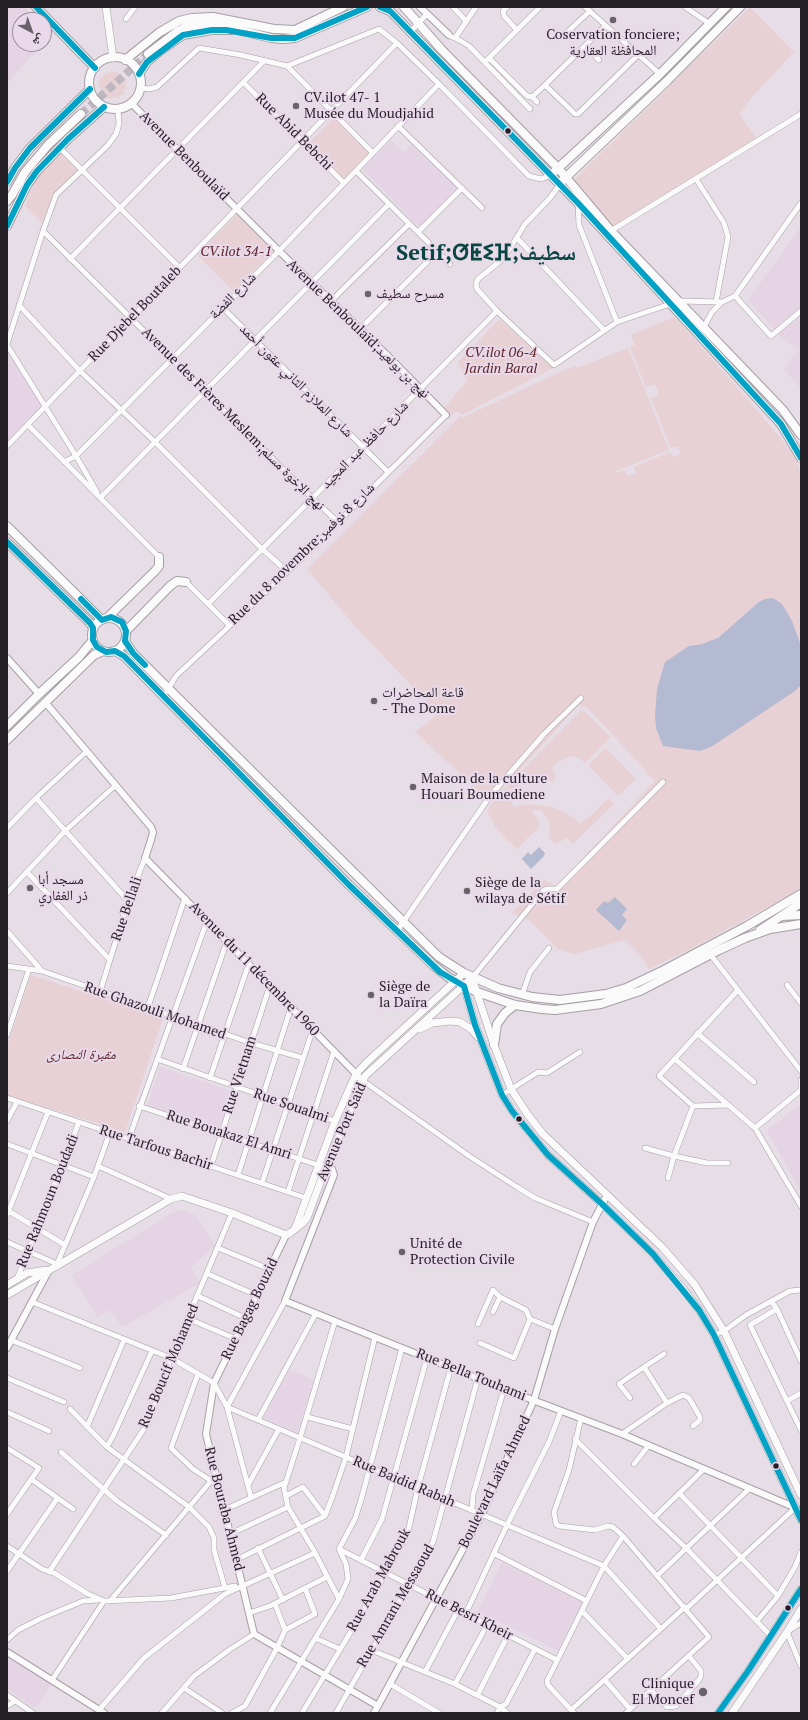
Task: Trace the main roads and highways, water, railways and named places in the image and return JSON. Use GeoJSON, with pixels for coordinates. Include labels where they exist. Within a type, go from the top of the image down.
{"type":"FeatureCollection","features":[{"type":"Feature","properties":{"kind":"main road"},"geometry":{"type":"LineString","coordinates":[[36,7],[95,68]]}},
{"type":"Feature","properties":{"kind":"main road"},"geometry":{"type":"LineString","coordinates":[[106,7],[113,58]]}},
{"type":"Feature","properties":{"kind":"main road"},"geometry":{"type":"LineString","coordinates":[[125,60],[160,32],[179,21],[192,18],[214,17],[274,29],[295,30],[343,7]]}},
{"type":"Feature","properties":{"kind":"main road"},"geometry":{"type":"LineString","coordinates":[[139,74],[148,62],[160,51],[183,36],[212,30],[242,32],[283,40],[295,38],[367,7]]}},
{"type":"Feature","properties":{"kind":"main road"},"geometry":{"type":"LineString","coordinates":[[380,7],[390,11],[578,203],[679,301],[783,410],[801,435]]}},
{"type":"Feature","properties":{"kind":"main road"},"geometry":{"type":"LineString","coordinates":[[404,7],[441,49],[566,177],[608,233],[668,302],[781,424],[801,458]]}},
{"type":"Feature","properties":{"kind":"main road"},"geometry":{"type":"LineString","coordinates":[[552,175],[660,74],[726,7]]}},
{"type":"Feature","properties":{"kind":"main road"},"geometry":{"type":"LineString","coordinates":[[560,184],[667,81],[740,7]]}},
{"type":"Feature","properties":{"kind":"main road"},"geometry":{"type":"LineString","coordinates":[[148,54],[172,34],[188,26],[201,24],[247,23]]}},
{"type":"Feature","properties":{"kind":"main road"},"geometry":{"type":"LineString","coordinates":[[223,24],[242,32]]}},
{"type":"Feature","properties":{"kind":"main road"},"geometry":{"type":"LineString","coordinates":[[113,58],[125,60],[131,63],[139,74],[140,88],[138,94],[131,103],[118,109],[104,107],[92,96],[90,89],[91,74],[95,68],[104,60],[113,58]]}},
{"type":"Feature","properties":{"kind":"main road"},"geometry":{"type":"LineString","coordinates":[[7,182],[15,168],[30,148],[90,89]]}},
{"type":"Feature","properties":{"kind":"main road"},"geometry":{"type":"LineString","coordinates":[[7,225],[27,185],[36,171],[104,107]]}},
{"type":"Feature","properties":{"kind":"main road"},"geometry":{"type":"LineString","coordinates":[[7,225],[9,196],[25,172],[48,145],[81,114]]}},
{"type":"Feature","properties":{"kind":"main road"},"geometry":{"type":"LineString","coordinates":[[7,526],[105,618],[119,620],[126,631],[125,641],[121,647],[115,651]]}},
{"type":"Feature","properties":{"kind":"main road"},"geometry":{"type":"LineString","coordinates":[[7,542],[90,623],[93,628],[93,640],[97,647],[103,651]]}},
{"type":"Feature","properties":{"kind":"main road"},"geometry":{"type":"LineString","coordinates":[[93,628],[155,572],[159,566],[158,557]]}},
{"type":"Feature","properties":{"kind":"main road"},"geometry":{"type":"LineString","coordinates":[[126,631],[170,586],[177,581],[186,582]]}},
{"type":"Feature","properties":{"kind":"main road"},"geometry":{"type":"LineString","coordinates":[[7,726],[79,657],[93,640]]}},
{"type":"Feature","properties":{"kind":"main road"},"geometry":{"type":"LineString","coordinates":[[125,641],[133,653],[403,923],[439,957],[472,978],[522,996],[560,1000],[606,994],[644,980],[747,926],[801,894]]}},
{"type":"Feature","properties":{"kind":"main road"},"geometry":{"type":"LineString","coordinates":[[7,740],[94,655],[103,651],[115,651],[124,656],[348,885],[436,968],[455,982],[477,992],[515,1005],[555,1010],[601,1004],[640,991],[710,954],[754,934],[783,926],[801,924]]}},
{"type":"Feature","properties":{"kind":"main road"},"geometry":{"type":"LineString","coordinates":[[754,934],[801,903]]}},
{"type":"Feature","properties":{"kind":"main road"},"geometry":{"type":"LineString","coordinates":[[747,926],[780,916],[801,915]]}},
{"type":"Feature","properties":{"kind":"main road","name":"Avenue Port Saïd"},"geometry":{"type":"LineString","coordinates":[[295,1229],[335,1121],[356,1074],[367,1062],[464,973]]}},
{"type":"Feature","properties":{"kind":"main road"},"geometry":{"type":"LineString","coordinates":[[472,978],[494,1045],[511,1089],[528,1115],[543,1134],[676,1263],[695,1285],[724,1330],[726,1338],[741,1364],[801,1495]]}},
{"type":"Feature","properties":{"kind":"main road","name":"Avenue Port Saïd"},"geometry":{"type":"LineString","coordinates":[[50,1269],[171,1199],[182,1196],[232,1213],[286,1235],[295,1229],[307,1218],[326,1167],[362,1080],[371,1069],[472,978]]}},
{"type":"Feature","properties":{"kind":"main road"},"geometry":{"type":"LineString","coordinates":[[464,986],[502,1095],[523,1125],[548,1155],[636,1236],[669,1272],[699,1310],[714,1335],[798,1510],[801,1520]]}},
{"type":"Feature","properties":{"kind":"main road"},"geometry":{"type":"LineString","coordinates":[[494,1045],[497,1024],[505,1013],[515,1005]]}},
{"type":"Feature","properties":{"kind":"main road"},"geometry":{"type":"LineString","coordinates":[[411,1033],[432,1023],[450,1021],[460,1022],[471,1029],[482,1041]]}},
{"type":"Feature","properties":{"kind":"main road"},"geometry":{"type":"LineString","coordinates":[[7,1285],[27,1273],[50,1269]]}},
{"type":"Feature","properties":{"kind":"main road"},"geometry":{"type":"LineString","coordinates":[[7,1294],[50,1269]]}},
{"type":"Feature","properties":{"kind":"main road"},"geometry":{"type":"LineString","coordinates":[[718,1713],[771,1636],[801,1589]]}},
{"type":"Feature","properties":{"kind":"main road"},"geometry":{"type":"LineString","coordinates":[[732,1713],[788,1632],[801,1609]]}},
{"type":"Feature","properties":{"kind":"water"},"geometry":{"type":"Polygon","coordinates":[[[773,598],[782,604],[792,621],[801,646],[801,685],[795,691],[711,747],[700,751],[663,746],[656,728],[655,716],[657,689],[665,662],[689,646],[702,644],[718,638],[759,602],[765,599],[773,598]]]}},
{"type":"Feature","properties":{"kind":"water"},"geometry":{"type":"Polygon","coordinates":[[[539,847],[545,853],[544,856],[531,869],[522,859],[528,852],[531,855],[539,847]]]}},
{"type":"Feature","properties":{"kind":"water"},"geometry":{"type":"Polygon","coordinates":[[[615,897],[627,909],[622,915],[627,920],[619,931],[596,910],[604,901],[608,903],[615,897]]]}},
{"type":"Feature","properties":{"kind":"tunnel"},"geometry":{"type":"LineString","coordinates":[[81,114],[148,54]]}},
{"type":"Feature","properties":{"kind":"place","name":"Coservation fonciere; المحافظة العقارية"},"geometry":{"type":"Point","coordinates":[613,20]}},
{"type":"Feature","properties":{"kind":"place","name":"CV.ilot 47- 1 Musée du Moudjahid"},"geometry":{"type":"Point","coordinates":[296,106]}},
{"type":"Feature","properties":{"kind":"place","name":"مسرح سطيف"},"geometry":{"type":"Point","coordinates":[368,294]}},
{"type":"Feature","properties":{"kind":"place","name":"قاعة المحاضرات - The Dome"},"geometry":{"type":"Point","coordinates":[374,701]}},
{"type":"Feature","properties":{"kind":"place","name":"Maison de la culture Houari Boumediene"},"geometry":{"type":"Point","coordinates":[413,787]}},
{"type":"Feature","properties":{"kind":"place","name":"مسجد أبا ذر الغفاري"},"geometry":{"type":"Point","coordinates":[30,888]}},
{"type":"Feature","properties":{"kind":"place","name":"Siège de la wilaya de Sétif"},"geometry":{"type":"Point","coordinates":[467,891]}},
{"type":"Feature","properties":{"kind":"place","name":"Siège de la Daïra"},"geometry":{"type":"Point","coordinates":[371,995]}},
{"type":"Feature","properties":{"kind":"place","name":"Unité de Protection Civile"},"geometry":{"type":"Point","coordinates":[402,1252]}},
{"type":"Feature","properties":{"kind":"place","name":"Clinique El Moncef"},"geometry":{"type":"Point","coordinates":[703,1692]}},
{"type":"Feature","properties":{"kind":"district","name":"Setif;ⵚⵟⵉⴼ;سطيف"},"geometry":{"type":"Point","coordinates":[486,254]}},
{"type":"Feature","properties":{"kind":"park label","name":"CV.ilot 34-1"},"geometry":{"type":"Point","coordinates":[236,252]}},
{"type":"Feature","properties":{"kind":"park label","name":"CV.ilot 06-4 Jardin Baral"},"geometry":{"type":"Point","coordinates":[501,362]}},
{"type":"Feature","properties":{"kind":"park label","name":"مقبرة النصارى"},"geometry":{"type":"Point","coordinates":[81,1055]}}]}
